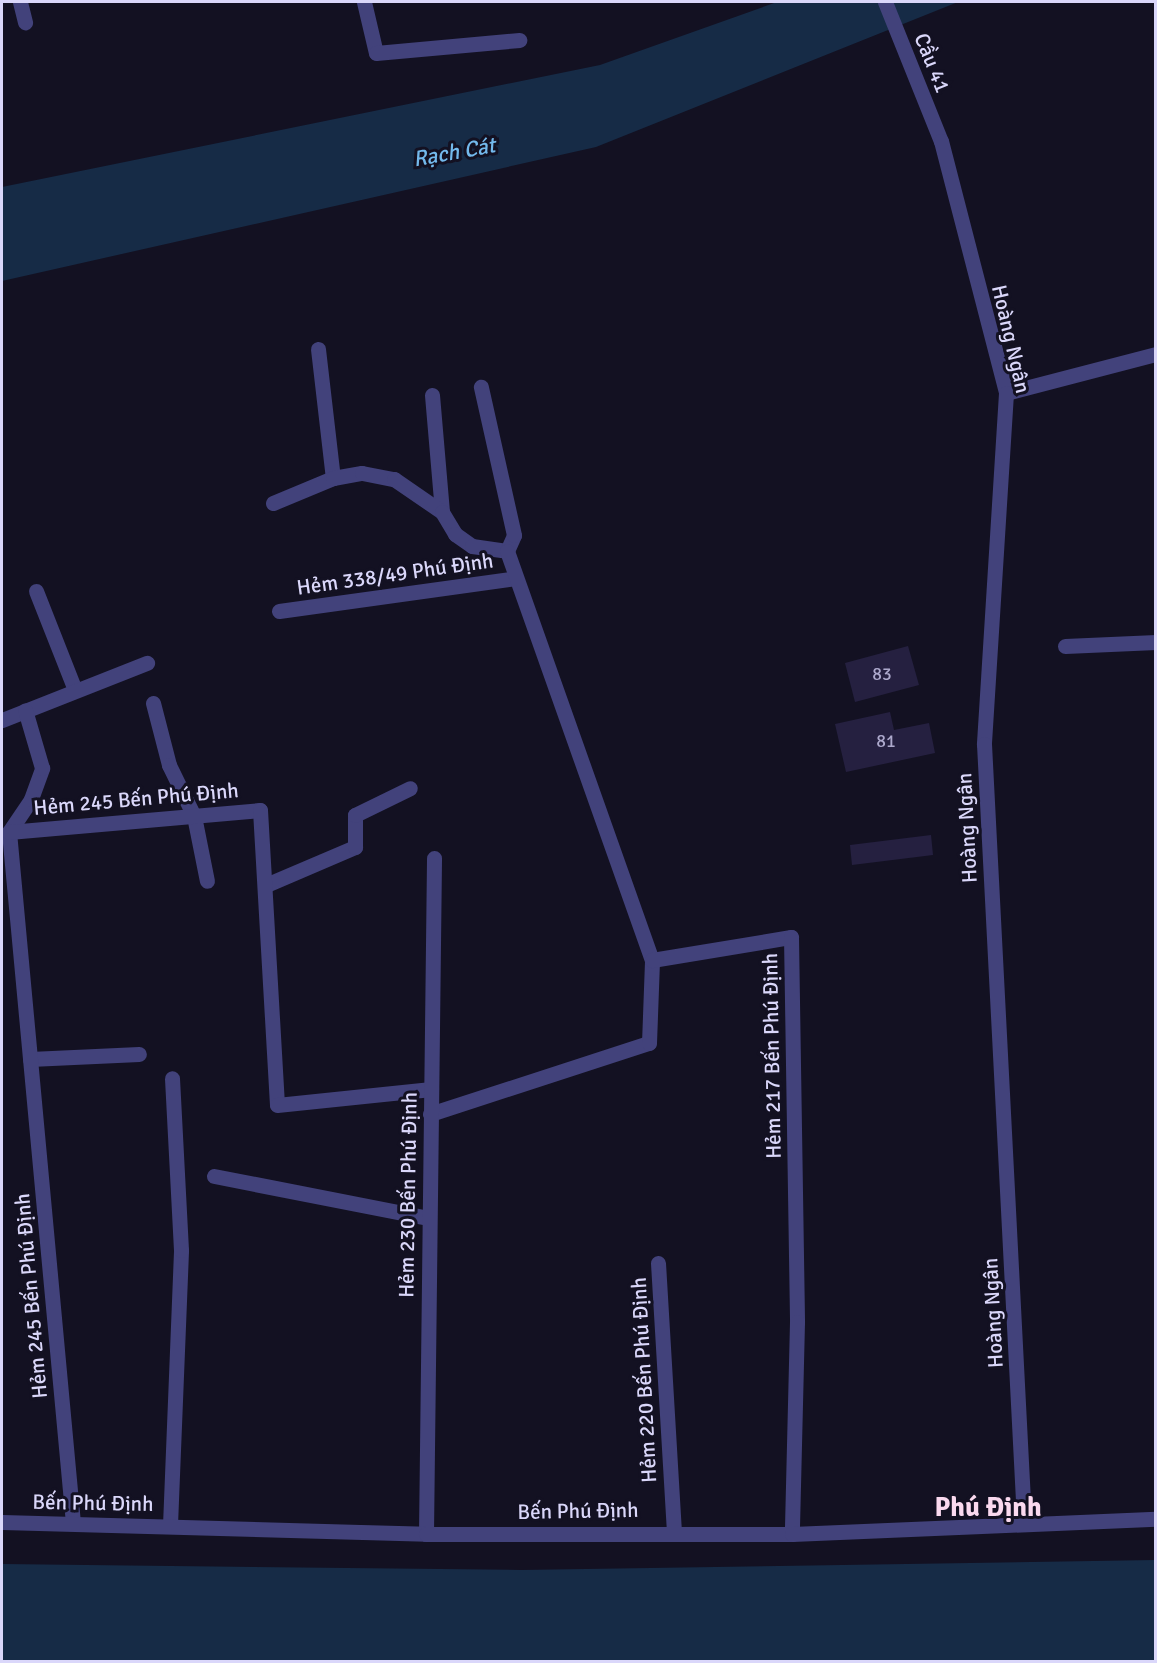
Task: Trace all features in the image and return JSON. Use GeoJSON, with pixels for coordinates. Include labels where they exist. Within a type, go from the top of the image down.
{"type":"FeatureCollection","features":[{"type":"Feature","properties":{"kind":"street"},"geometry":{"type":"LineString","coordinates":[[20,2],[25,22]]}},
{"type":"Feature","properties":{"kind":"street"},"geometry":{"type":"LineString","coordinates":[[364,2],[376,52],[519,40]]}},
{"type":"Feature","properties":{"kind":"street","name":"Cầu 41"},"geometry":{"type":"LineString","coordinates":[[885,2],[941,141]]}},
{"type":"Feature","properties":{"kind":"street","name":"Hoàng Ngân"},"geometry":{"type":"LineString","coordinates":[[941,141],[1006,393],[984,744],[1024,1520]]}},
{"type":"Feature","properties":{"kind":"street"},"geometry":{"type":"LineString","coordinates":[[318,349],[333,478]]}},
{"type":"Feature","properties":{"kind":"street"},"geometry":{"type":"LineString","coordinates":[[1006,393],[1155,354]]}},
{"type":"Feature","properties":{"kind":"street"},"geometry":{"type":"LineString","coordinates":[[430,1114],[649,1043],[652,960],[507,550],[514,535],[481,387]]}},
{"type":"Feature","properties":{"kind":"street"},"geometry":{"type":"LineString","coordinates":[[432,395],[442,512]]}},
{"type":"Feature","properties":{"kind":"street"},"geometry":{"type":"LineString","coordinates":[[273,503],[333,478],[362,473],[394,479],[442,512],[455,534],[472,546],[507,550]]}},
{"type":"Feature","properties":{"kind":"street","name":"Hẻm 338/49 Phú Định"},"geometry":{"type":"LineString","coordinates":[[279,611],[516,578]]}},
{"type":"Feature","properties":{"kind":"street"},"geometry":{"type":"LineString","coordinates":[[36,591],[75,690]]}},
{"type":"Feature","properties":{"kind":"street"},"geometry":{"type":"LineString","coordinates":[[1065,646],[1155,642]]}},
{"type":"Feature","properties":{"kind":"street"},"geometry":{"type":"LineString","coordinates":[[2,720],[147,663]]}},
{"type":"Feature","properties":{"kind":"street"},"geometry":{"type":"LineString","coordinates":[[153,704],[169,765],[194,816],[207,881]]}},
{"type":"Feature","properties":{"kind":"street"},"geometry":{"type":"LineString","coordinates":[[9,832],[31,799],[42,768],[25,710]]}},
{"type":"Feature","properties":{"kind":"street"},"geometry":{"type":"LineString","coordinates":[[266,885],[355,847],[355,816],[410,788]]}},
{"type":"Feature","properties":{"kind":"street","name":"Hẻm 245 Bến Phú Định"},"geometry":{"type":"LineString","coordinates":[[73,1523],[9,832],[260,810],[277,1105],[431,1089]]}},
{"type":"Feature","properties":{"kind":"street","name":"Hẻm 230 Bến Phú Định"},"geometry":{"type":"LineString","coordinates":[[426,1534],[434,858]]}},
{"type":"Feature","properties":{"kind":"street","name":"Hẻm 217 Bến Phú Định"},"geometry":{"type":"LineString","coordinates":[[652,960],[791,937],[797,1322],[792,1534]]}},
{"type":"Feature","properties":{"kind":"street"},"geometry":{"type":"LineString","coordinates":[[30,1059],[139,1054]]}},
{"type":"Feature","properties":{"kind":"street"},"geometry":{"type":"LineString","coordinates":[[170,1525],[181,1250],[172,1078]]}},
{"type":"Feature","properties":{"kind":"street"},"geometry":{"type":"LineString","coordinates":[[214,1176],[429,1218]]}},
{"type":"Feature","properties":{"kind":"street","name":"Hẻm 220 Bến Phú Định"},"geometry":{"type":"LineString","coordinates":[[658,1263],[674,1531]]}},
{"type":"Feature","properties":{"kind":"street","name":"Bến Phú Định"},"geometry":{"type":"LineString","coordinates":[[2,1522],[426,1534],[674,1531],[792,1534],[1024,1520],[1155,1519]]}},
{"type":"Feature","properties":{"kind":"water","name":"Rạch Cát"},"geometry":{"type":"Polygon","coordinates":[[[777,2],[958,2],[596,147],[2,281],[2,187],[600,65],[777,2]]]}},
{"type":"Feature","properties":{"kind":"water"},"geometry":{"type":"Polygon","coordinates":[[[1155,1560],[1155,1661],[2,1661],[2,1564],[521,1570],[1155,1560]]]}},
{"type":"Feature","properties":{"kind":"building"},"geometry":{"type":"Polygon","coordinates":[[[908,646],[919,685],[855,702],[845,663],[908,646]]]}},
{"type":"Feature","properties":{"kind":"building"},"geometry":{"type":"Polygon","coordinates":[[[890,712],[894,730],[929,723],[935,753],[846,772],[835,724],[890,712]]]}},
{"type":"Feature","properties":{"kind":"building"},"geometry":{"type":"Polygon","coordinates":[[[931,835],[933,855],[852,865],[850,845],[931,835]]]}},
{"type":"Feature","properties":{"kind":"district","name":"Phú Định"},"geometry":{"type":"Point","coordinates":[988,1508]}}]}
